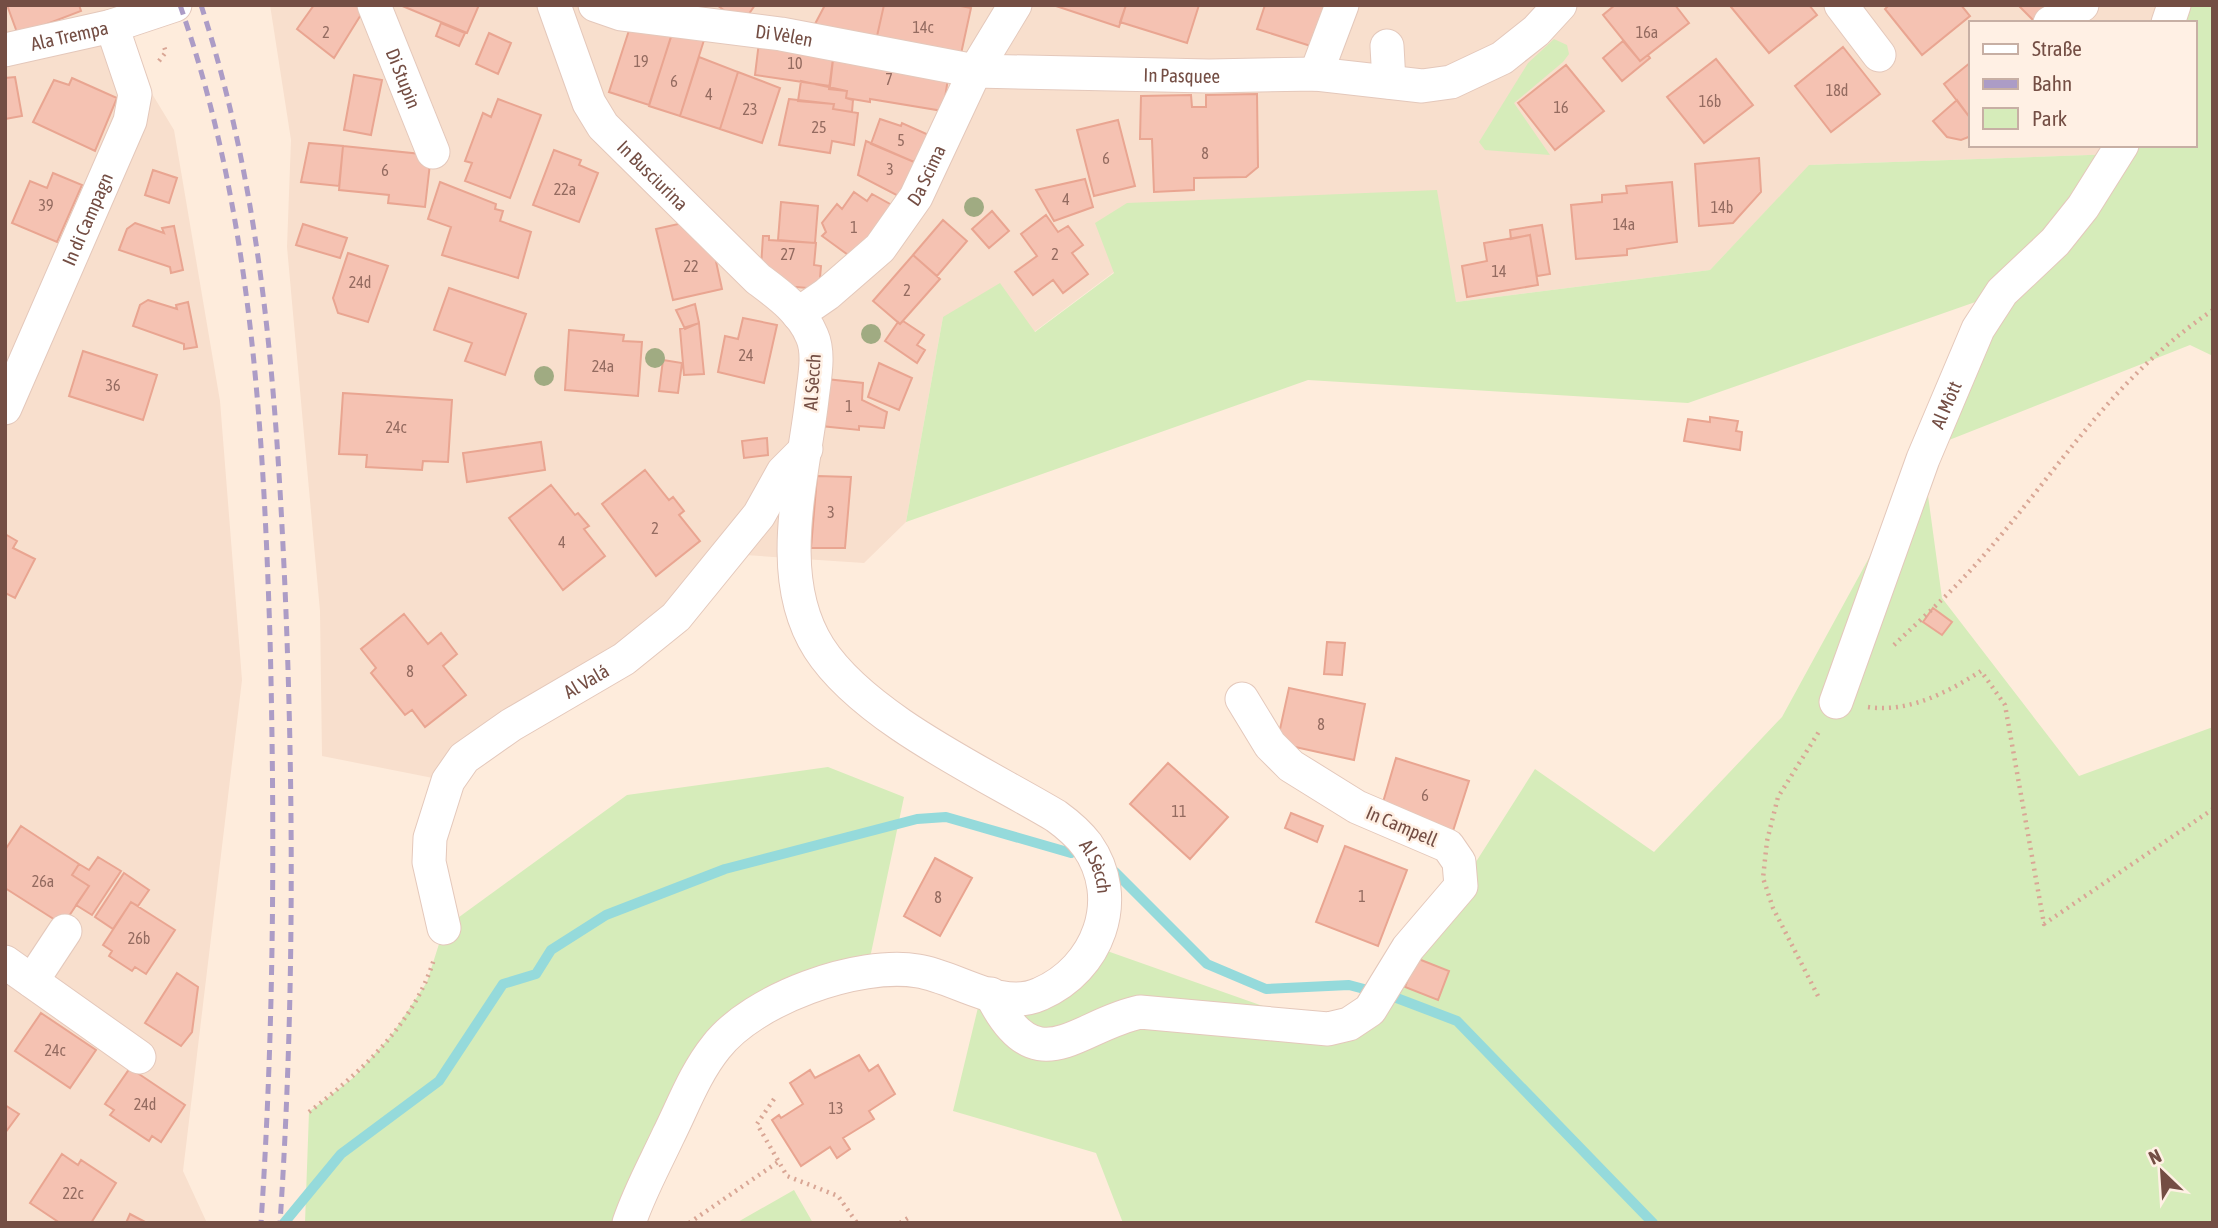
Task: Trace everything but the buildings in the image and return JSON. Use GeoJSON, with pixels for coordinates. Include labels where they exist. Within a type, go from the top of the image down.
{"type":"FeatureCollection","features":[{"type":"Feature","properties":{"kind":"street","name":"Di Stupin"},"geometry":{"type":"LineString","coordinates":[[374,5],[433,152]]}},
{"type":"Feature","properties":{"kind":"street","name":"In Busciurina"},"geometry":{"type":"LineString","coordinates":[[554,5],[589,103],[603,125],[630,155],[798,314]]}},
{"type":"Feature","properties":{"kind":"street","name":"Di Vèlen"},"geometry":{"type":"LineString","coordinates":[[595,5],[621,14],[781,34],[975,71]]}},
{"type":"Feature","properties":{"kind":"street","name":"Da Scima"},"geometry":{"type":"LineString","coordinates":[[798,314],[827,295],[880,248],[916,197],[975,71],[1015,5]]}},
{"type":"Feature","properties":{"kind":"street"},"geometry":{"type":"LineString","coordinates":[[1316,74],[1342,5]]}},
{"type":"Feature","properties":{"kind":"street","name":"In Pasquee"},"geometry":{"type":"LineString","coordinates":[[975,71],[1209,76],[1316,74],[1432,85],[1451,82],[1479,71],[1536,31],[1560,5]]}},
{"type":"Feature","properties":{"kind":"street"},"geometry":{"type":"LineString","coordinates":[[1841,5],[1879,55]]}},
{"type":"Feature","properties":{"kind":"street"},"geometry":{"type":"LineString","coordinates":[[2054,21],[2082,5]]}},
{"type":"Feature","properties":{"kind":"street","name":"Ala Trempa"},"geometry":{"type":"LineString","coordinates":[[5,50],[112,26],[161,10]]}},
{"type":"Feature","properties":{"kind":"street","name":"In di Campagn"},"geometry":{"type":"LineString","coordinates":[[5,408],[130,121],[135,94],[112,26]]}},
{"type":"Feature","properties":{"kind":"street"},"geometry":{"type":"LineString","coordinates":[[1387,46],[1389,82]]}},
{"type":"Feature","properties":{"kind":"street","name":"Al Mòtt"},"geometry":{"type":"LineString","coordinates":[[1836,702],[1923,459],[1978,329],[2002,292],[2055,242],[2083,207],[2121,147]]}},
{"type":"Feature","properties":{"kind":"street","name":"Al Sècch"},"geometry":{"type":"LineString","coordinates":[[629,1223],[701,1069],[717,1045],[757,1014],[783,999],[837,979],[894,968],[919,971],[1009,999],[1040,995],[1078,968],[1102,926],[1104,901],[1098,869],[1085,842],[1056,816],[887,716],[838,674],[819,648],[799,601],[796,569],[795,520],[816,363],[813,337],[798,314]]}},
{"type":"Feature","properties":{"kind":"street","name":"Al Valá"},"geometry":{"type":"LineString","coordinates":[[444,928],[429,862],[430,838],[448,780],[464,758],[511,725],[625,659],[676,617],[759,515],[783,472],[806,449]]}},
{"type":"Feature","properties":{"kind":"street","name":"In Campell"},"geometry":{"type":"LineString","coordinates":[[991,994],[1001,1014],[1013,1029],[1033,1041],[1051,1044],[1073,1041],[1140,1012],[1328,1029],[1349,1024],[1370,1010],[1388,976],[1461,886],[1459,862],[1448,846],[1357,807],[1291,766],[1270,745],[1242,699]]}},
{"type":"Feature","properties":{"kind":"street"},"geometry":{"type":"LineString","coordinates":[[32,981],[65,931]]}},
{"type":"Feature","properties":{"kind":"street"},"geometry":{"type":"LineString","coordinates":[[5,962],[139,1057]]}},
{"type":"Feature","properties":{"kind":"path"},"geometry":{"type":"LineString","coordinates":[[1892,647],[1967,574],[2122,385],[2171,338],[2213,310]]}},
{"type":"Feature","properties":{"kind":"path"},"geometry":{"type":"LineString","coordinates":[[1818,996],[1773,908],[1763,878],[1767,841],[1778,797],[1836,702],[1882,709],[1942,695],[1981,671],[2005,705],[2044,924],[2213,809]]}},
{"type":"Feature","properties":{"kind":"path"},"geometry":{"type":"LineString","coordinates":[[309,1112],[354,1078],[391,1036],[427,982],[444,928]]}},
{"type":"Feature","properties":{"kind":"path"},"geometry":{"type":"LineString","coordinates":[[774,1099],[757,1124],[787,1177],[838,1196],[857,1223]]}},
{"type":"Feature","properties":{"kind":"path"},"geometry":{"type":"LineString","coordinates":[[689,1223],[779,1162]]}},
{"type":"Feature","properties":{"kind":"path"},"geometry":{"type":"LineString","coordinates":[[900,1223],[908,1218]]}},
{"type":"Feature","properties":{"kind":"shaded area"},"geometry":{"type":"Polygon","coordinates":[[[5,5],[121,5],[103,13],[174,130],[220,401],[242,680],[183,1171],[207,1223],[5,1223],[5,5]]]}},
{"type":"Feature","properties":{"kind":"shaded area"},"geometry":{"type":"Polygon","coordinates":[[[270,5],[2174,5],[2169,21],[1969,21],[1969,147],[2121,147],[2118,154],[1810,165],[1710,270],[1456,302],[1114,272],[1034,332],[943,317],[906,522],[864,563],[730,554],[448,781],[322,756],[320,611],[287,247],[291,140],[270,5]]]}},
{"type":"Feature","properties":{"kind":"green space"},"geometry":{"type":"Polygon","coordinates":[[[2174,5],[2213,5],[2213,356],[2190,345],[1906,457],[2001,293],[1688,403],[1308,380],[906,522],[943,317],[1000,283],[1035,332],[1114,273],[1095,223],[1127,203],[1437,190],[1456,302],[1710,270],[1809,165],[2117,154],[2121,147],[2197,147],[2197,21],[2169,21],[2174,5]]]}},
{"type":"Feature","properties":{"kind":"green space"},"geometry":{"type":"Polygon","coordinates":[[[1554,39],[1567,45],[1569,54],[1514,103],[1550,155],[1485,150],[1479,142],[1528,63],[1554,39]]]}},
{"type":"Feature","properties":{"kind":"green space"},"geometry":{"type":"Polygon","coordinates":[[[1923,459],[1942,598],[2079,776],[2213,727],[2213,1223],[1123,1223],[1096,1153],[953,1111],[982,991],[1009,999],[1093,946],[1328,1029],[1349,1024],[1453,898],[1535,769],[1654,852],[1782,717],[1923,459]]]}},
{"type":"Feature","properties":{"kind":"green space"},"geometry":{"type":"Polygon","coordinates":[[[828,767],[904,797],[867,972],[734,1030],[634,1208],[610,1223],[305,1223],[309,1112],[353,1078],[391,1036],[427,982],[444,928],[627,795],[828,767]]]}},
{"type":"Feature","properties":{"kind":"green space"},"geometry":{"type":"Polygon","coordinates":[[[794,1190],[813,1223],[736,1223],[794,1190]]]}},
{"type":"Feature","properties":{"kind":"waterway"},"geometry":{"type":"LineString","coordinates":[[284,1223],[341,1154],[439,1081],[503,984],[536,974],[551,950],[606,915],[725,869],[917,819],[946,817],[1071,853]]}},
{"type":"Feature","properties":{"kind":"waterway"},"geometry":{"type":"LineString","coordinates":[[1115,872],[1207,964],[1266,989],[1349,985],[1394,997],[1457,1021],[1653,1223]]}},
{"type":"Feature","properties":{"kind":"railway"},"geometry":{"type":"LineString","coordinates":[[180,5],[204,82],[223,159],[238,238],[249,317],[263,477],[270,637],[273,857],[269,1077],[261,1223]]}},
{"type":"Feature","properties":{"kind":"railway"},"geometry":{"type":"LineString","coordinates":[[201,5],[222,76],[252,221],[263,294],[277,440],[288,667],[291,826],[288,1065],[280,1223]]}}]}
